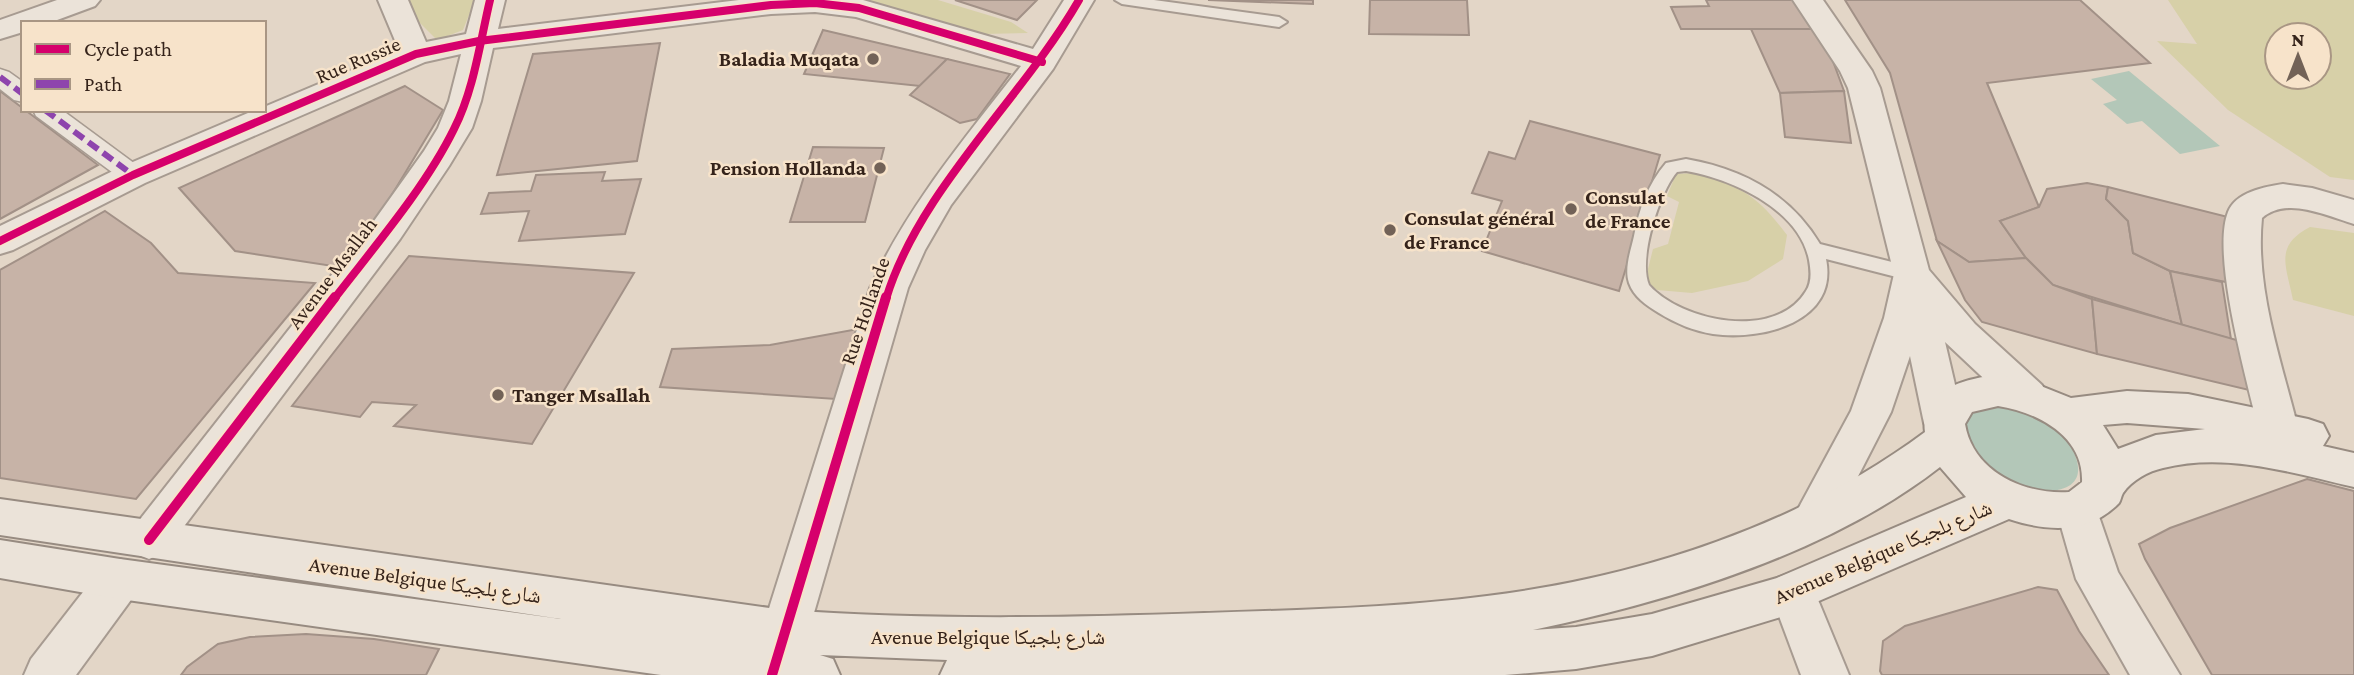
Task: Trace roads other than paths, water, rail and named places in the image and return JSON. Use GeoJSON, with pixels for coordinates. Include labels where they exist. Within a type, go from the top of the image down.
{"type":"FeatureCollection","features":[{"type":"Feature","properties":{"kind":"street"},"geometry":{"type":"LineString","coordinates":[[26,21],[85,0]]}},
{"type":"Feature","properties":{"kind":"street"},"geometry":{"type":"LineString","coordinates":[[393,0],[416,54]]}},
{"type":"Feature","properties":{"kind":"street","name":"Avenue Msallah"},"geometry":{"type":"LineString","coordinates":[[149,540],[387,230],[437,158],[465,102],[490,0]]}},
{"type":"Feature","properties":{"kind":"street","name":"Rue Hollande"},"geometry":{"type":"LineString","coordinates":[[786,663],[889,288],[903,254],[975,146],[1042,62],[1079,0]]}},
{"type":"Feature","properties":{"kind":"street"},"geometry":{"type":"LineString","coordinates":[[1808,0],[1856,71],[1864,88],[1912,274],[1945,431],[1954,456],[1968,474],[1987,489],[2009,500],[2033,508],[2056,511],[2090,500],[2119,468],[2132,461],[2149,454],[2185,448],[2240,447],[2354,470]]}},
{"type":"Feature","properties":{"kind":"street","name":"Rue Russie"},"geometry":{"type":"LineString","coordinates":[[0,241],[133,175],[416,54],[479,41],[771,5],[815,3],[835,4],[881,14],[1042,62]]}},
{"type":"Feature","properties":{"kind":"street"},"geometry":{"type":"LineString","coordinates":[[0,30],[21,23]]}},
{"type":"Feature","properties":{"kind":"street"},"geometry":{"type":"LineString","coordinates":[[0,77],[21,93]]}},
{"type":"Feature","properties":{"kind":"street"},"geometry":{"type":"LineString","coordinates":[[48,112],[133,175]]}},
{"type":"Feature","properties":{"kind":"street"},"geometry":{"type":"LineString","coordinates":[[2278,428],[2242,253],[2245,213],[2262,200],[2283,196],[2298,197],[2354,212]]}},
{"type":"Feature","properties":{"kind":"street"},"geometry":{"type":"LineString","coordinates":[[1912,274],[1961,334],[2028,396]]}},
{"type":"Feature","properties":{"kind":"street"},"geometry":{"type":"LineString","coordinates":[[1825,675],[1793,592],[1813,522],[1871,412],[1903,318],[1912,274]]}},
{"type":"Feature","properties":{"kind":"street"},"geometry":{"type":"LineString","coordinates":[[1945,431],[1955,402],[1978,392],[2010,392],[2028,396],[2066,415],[2083,429],[2100,453],[2106,476],[2090,500],[2098,579],[2156,675]]}},
{"type":"Feature","properties":{"kind":"street"},"geometry":{"type":"LineString","coordinates":[[2066,415],[2132,407],[2163,407],[2216,414],[2354,447]]}},
{"type":"Feature","properties":{"kind":"street","name":"Avenue Belgique شارع بلجيكا"},"geometry":{"type":"LineString","coordinates":[[0,559],[120,579],[786,663],[842,636],[1154,636],[1453,620],[1531,610],[1690,570],[1813,522],[1894,478],[1945,431]]}},
{"type":"Feature","properties":{"kind":"street","name":"Avenue Belgique شارع بلجيكا"},"geometry":{"type":"LineString","coordinates":[[964,675],[1373,664],[1576,648],[1652,635],[1793,592],[2009,500]]}},
{"type":"Feature","properties":{"kind":"street","name":"Avenue Belgique شارع بلجيكا"},"geometry":{"type":"LineString","coordinates":[[0,517],[149,540],[786,663]]}},
{"type":"Feature","properties":{"kind":"street"},"geometry":{"type":"LineString","coordinates":[[48,675],[120,579]]}},
{"type":"Feature","properties":{"kind":"lane"},"geometry":{"type":"LineString","coordinates":[[1122,0],[1279,22]]}},
{"type":"Feature","properties":{"kind":"lane"},"geometry":{"type":"LineString","coordinates":[[1818,250],[1819,286],[1814,299],[1784,320],[1763,325],[1714,327],[1693,321],[1653,300],[1641,289],[1637,279],[1643,235],[1655,192],[1672,167],[1686,164],[1702,167],[1745,184],[1794,218],[1818,250],[1912,274]]}},
{"type":"Feature","properties":{"kind":"place","name":"Baladia Muqata"},"geometry":{"type":"Point","coordinates":[873,59]}},
{"type":"Feature","properties":{"kind":"place","name":"Pension Hollanda"},"geometry":{"type":"Point","coordinates":[880,168]}},
{"type":"Feature","properties":{"kind":"place","name":"Consulat de France"},"geometry":{"type":"Point","coordinates":[1571,209]}},
{"type":"Feature","properties":{"kind":"place","name":"Consulat général de France"},"geometry":{"type":"Point","coordinates":[1390,230]}},
{"type":"Feature","properties":{"kind":"place","name":"Tanger Msallah"},"geometry":{"type":"Point","coordinates":[498,395]}}]}
